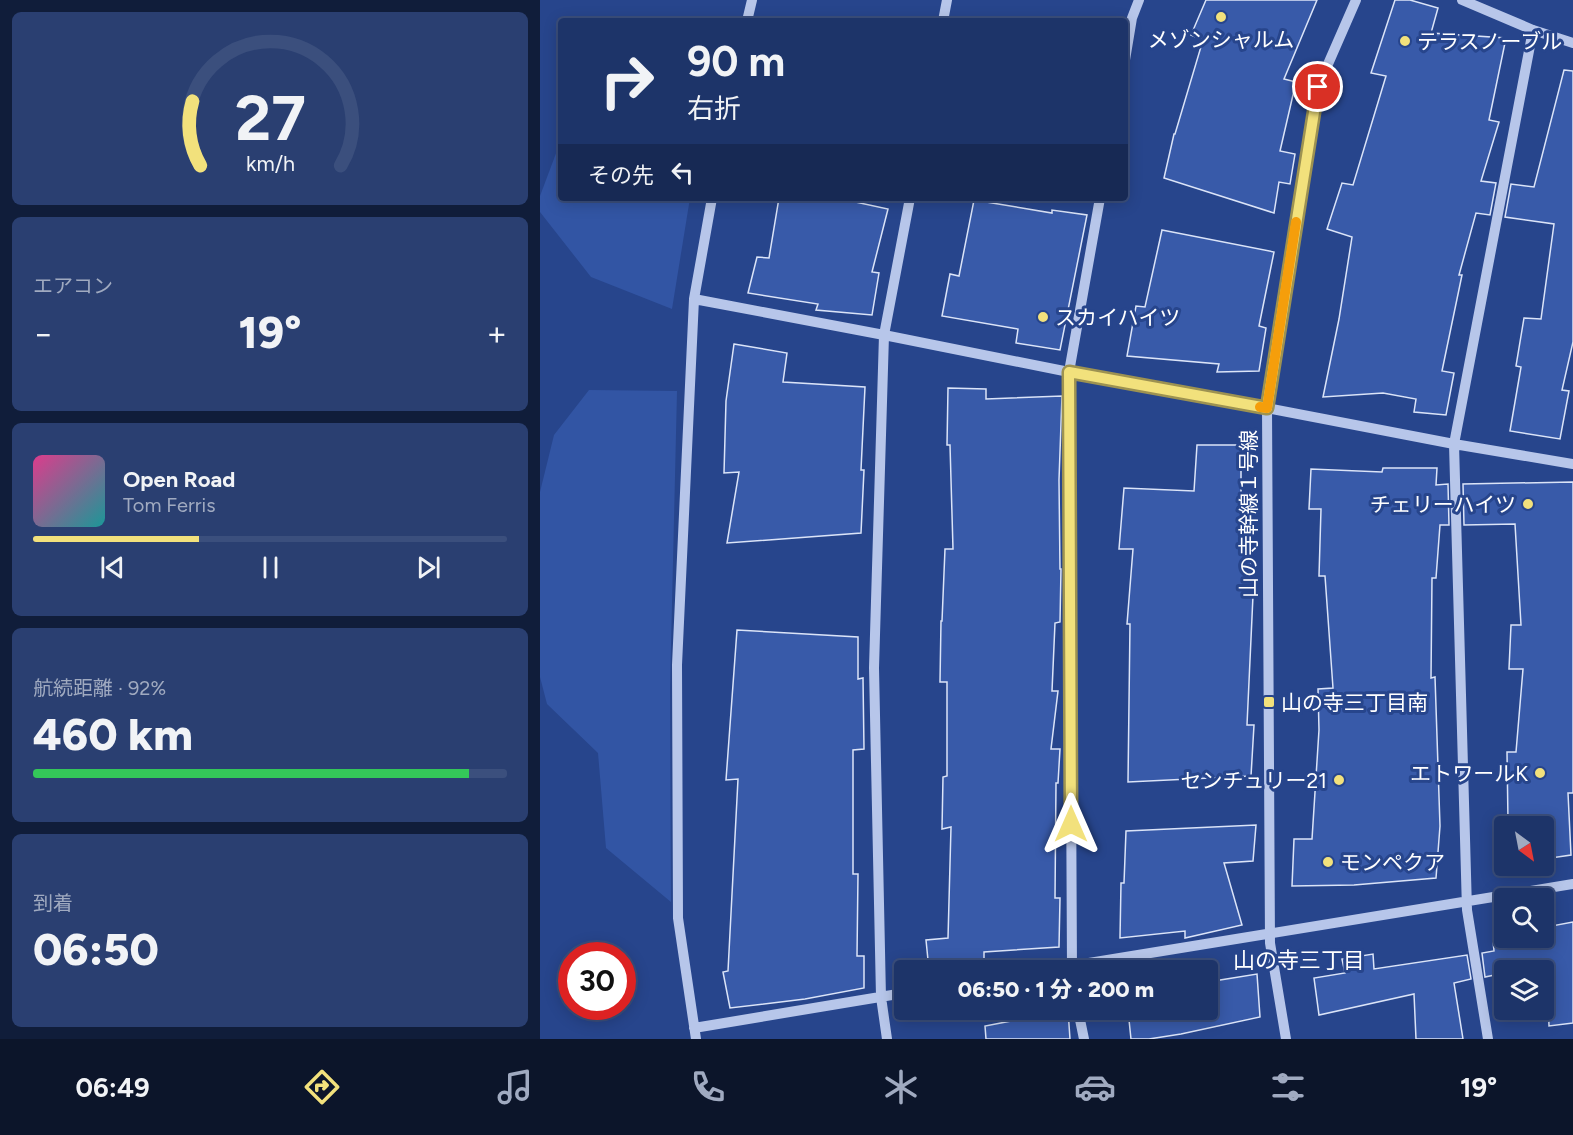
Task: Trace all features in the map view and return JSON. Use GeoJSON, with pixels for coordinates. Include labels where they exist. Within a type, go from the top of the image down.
{"type":"FeatureCollection","features":[{"type":"Feature","properties":{"kind":"street"},"geometry":{"type":"LineString","coordinates":[[748,18],[752,0]]}},
{"type":"Feature","properties":{"kind":"street"},"geometry":{"type":"LineString","coordinates":[[944,18],[947,0]]}},
{"type":"Feature","properties":{"kind":"street"},"geometry":{"type":"LineString","coordinates":[[1128,42],[1132,18],[1139,0]]}},
{"type":"Feature","properties":{"kind":"street","name":"山の寺幹線１号線"},"geometry":{"type":"LineString","coordinates":[[1286,1039],[1270,943],[1267,408],[1318,87],[1356,0]]}},
{"type":"Feature","properties":{"kind":"street"},"geometry":{"type":"LineString","coordinates":[[1462,0],[1533,30],[1573,43]]}},
{"type":"Feature","properties":{"kind":"street"},"geometry":{"type":"LineString","coordinates":[[1488,1039],[1467,910],[1454,444],[1533,30]]}},
{"type":"Feature","properties":{"kind":"street"},"geometry":{"type":"LineString","coordinates":[[711,201],[694,298],[677,665],[678,918],[695,1033],[894,995]]}},
{"type":"Feature","properties":{"kind":"street"},"geometry":{"type":"LineString","coordinates":[[887,1039],[881,997],[874,668],[884,335],[909,201]]}},
{"type":"Feature","properties":{"kind":"street"},"geometry":{"type":"LineString","coordinates":[[1072,960],[1069,372],[1099,201]]}},
{"type":"Feature","properties":{"kind":"street"},"geometry":{"type":"LineString","coordinates":[[694,298],[1069,372],[1573,464]]}},
{"type":"Feature","properties":{"kind":"street"},"geometry":{"type":"LineString","coordinates":[[1119,960],[1573,884]]}},
{"type":"Feature","properties":{"kind":"street"},"geometry":{"type":"LineString","coordinates":[[1080,1020],[1084,1039]]}},
{"type":"Feature","properties":{"kind":"shaded area"},"geometry":{"type":"Polygon","coordinates":[[[558,148],[558,201],[690,201],[672,309],[591,277],[540,212],[540,196],[558,148]]]}},
{"type":"Feature","properties":{"kind":"shaded area"},"geometry":{"type":"Polygon","coordinates":[[[589,390],[677,391],[670,689],[671,902],[606,848],[598,753],[547,704],[540,677],[540,492],[554,435],[589,390]]]}},
{"type":"Feature","properties":{"kind":"building"},"geometry":{"type":"Polygon","coordinates":[[[1206,0],[1317,0],[1284,79],[1296,82],[1280,151],[1295,154],[1290,184],[1279,182],[1274,213],[1164,178],[1174,134],[1203,40],[1191,35],[1206,0]]]}},
{"type":"Feature","properties":{"kind":"building"},"geometry":{"type":"Polygon","coordinates":[[[1395,0],[1410,0],[1438,8],[1431,33],[1506,38],[1489,120],[1499,122],[1481,181],[1496,183],[1490,215],[1476,213],[1459,275],[1462,275],[1442,371],[1454,373],[1446,415],[1414,412],[1416,399],[1383,393],[1323,397],[1339,319],[1352,237],[1327,229],[1342,183],[1353,185],[1386,76],[1371,73],[1395,0]]]}},
{"type":"Feature","properties":{"kind":"building"},"geometry":{"type":"Polygon","coordinates":[[[1564,70],[1573,71],[1573,342],[1562,390],[1569,391],[1560,439],[1510,431],[1521,367],[1516,366],[1524,318],[1541,319],[1554,224],[1505,217],[1511,184],[1534,187],[1564,70]]]}},
{"type":"Feature","properties":{"kind":"building"},"geometry":{"type":"Polygon","coordinates":[[[778,201],[851,201],[888,209],[872,272],[879,273],[872,315],[816,310],[818,304],[748,293],[757,257],[769,258],[778,201]]]}},
{"type":"Feature","properties":{"kind":"building"},"geometry":{"type":"Polygon","coordinates":[[[974,201],[1052,213],[1052,210],[1087,215],[1060,350],[1016,343],[1018,329],[942,316],[950,274],[959,276],[974,201]]]}},
{"type":"Feature","properties":{"kind":"building"},"geometry":{"type":"Polygon","coordinates":[[[1162,230],[1274,252],[1259,326],[1266,328],[1259,371],[1217,372],[1219,364],[1127,356],[1136,306],[1145,307],[1162,230]]]}},
{"type":"Feature","properties":{"kind":"building"},"geometry":{"type":"Polygon","coordinates":[[[734,344],[787,353],[783,382],[865,387],[861,533],[727,543],[739,472],[724,473],[726,401],[734,344]]]}},
{"type":"Feature","properties":{"kind":"building"},"geometry":{"type":"Polygon","coordinates":[[[948,388],[986,389],[986,399],[1062,396],[1059,480],[1060,622],[1055,623],[1052,691],[1058,691],[1051,749],[1060,749],[1058,783],[1056,783],[1055,898],[1060,898],[1059,947],[984,952],[984,960],[928,960],[926,940],[948,938],[951,827],[942,829],[943,777],[947,776],[947,682],[940,682],[945,549],[953,549],[950,445],[947,445],[948,388]]]}},
{"type":"Feature","properties":{"kind":"building"},"geometry":{"type":"Polygon","coordinates":[[[1197,445],[1241,445],[1241,515],[1252,515],[1251,574],[1254,574],[1247,725],[1254,725],[1251,776],[1128,782],[1130,624],[1127,624],[1133,549],[1119,549],[1124,488],[1194,491],[1197,445]]]}},
{"type":"Feature","properties":{"kind":"building"},"geometry":{"type":"Polygon","coordinates":[[[1383,468],[1437,468],[1436,485],[1448,484],[1449,525],[1440,525],[1436,578],[1432,578],[1431,678],[1435,677],[1440,826],[1436,878],[1354,885],[1292,886],[1294,839],[1312,839],[1319,730],[1318,689],[1333,688],[1325,576],[1319,576],[1321,509],[1309,509],[1311,469],[1382,472],[1383,468]]]}},
{"type":"Feature","properties":{"kind":"building"},"geometry":{"type":"Polygon","coordinates":[[[1573,482],[1573,793],[1568,793],[1571,855],[1554,858],[1554,816],[1508,816],[1507,752],[1516,752],[1523,669],[1509,669],[1511,625],[1521,625],[1515,524],[1464,525],[1463,484],[1573,482]]]}},
{"type":"Feature","properties":{"kind":"building"},"geometry":{"type":"Polygon","coordinates":[[[737,630],[858,637],[858,679],[863,678],[864,749],[853,750],[853,874],[858,874],[857,956],[864,956],[864,988],[805,999],[730,1008],[723,972],[728,971],[738,779],[726,780],[737,630]]]}},
{"type":"Feature","properties":{"kind":"building"},"geometry":{"type":"Polygon","coordinates":[[[1256,825],[1253,861],[1224,863],[1242,925],[1185,938],[1185,931],[1120,938],[1121,883],[1124,883],[1126,831],[1256,825]]]}},
{"type":"Feature","properties":{"kind":"building"},"geometry":{"type":"Polygon","coordinates":[[[1573,922],[1573,1023],[1549,1026],[1549,1020],[1554,1020],[1554,960],[1494,960],[1494,975],[1485,977],[1482,953],[1494,951],[1493,941],[1494,941],[1494,948],[1554,948],[1554,926],[1573,922]]]}},
{"type":"Feature","properties":{"kind":"building"},"geometry":{"type":"Polygon","coordinates":[[[1373,954],[1374,969],[1467,955],[1471,979],[1454,983],[1463,1039],[1416,1039],[1414,994],[1319,1015],[1314,978],[1345,973],[1342,959],[1373,954]]]}},
{"type":"Feature","properties":{"kind":"building"},"geometry":{"type":"Polygon","coordinates":[[[1257,974],[1260,1017],[1181,1034],[1131,1039],[1129,1020],[1218,1020],[1218,980],[1257,974]]]}},
{"type":"Feature","properties":{"kind":"building"},"geometry":{"type":"Polygon","coordinates":[[[1016,1020],[1069,1020],[1070,1039],[986,1039],[985,1026],[1016,1020]]]}},
{"type":"Feature","properties":{"kind":"slow traffic"},"geometry":{"type":"LineString","coordinates":[[1260,407],[1267,408],[1296,222]]}},
{"type":"Feature","properties":{"kind":"place","name":"メゾンシャルム"},"geometry":{"type":"Point","coordinates":[1221,17]}},
{"type":"Feature","properties":{"kind":"place","name":"テラスノーブル"},"geometry":{"type":"Point","coordinates":[1405,41]}},
{"type":"Feature","properties":{"kind":"place","name":"スカイハイツ"},"geometry":{"type":"Point","coordinates":[1043,317]}},
{"type":"Feature","properties":{"kind":"place","name":"チェリーハイツ"},"geometry":{"type":"Point","coordinates":[1528,504]}},
{"type":"Feature","properties":{"kind":"place","name":"山の寺三丁目南"},"geometry":{"type":"Point","coordinates":[1269,702]}},
{"type":"Feature","properties":{"kind":"place","name":"エトワールK"},"geometry":{"type":"Point","coordinates":[1540,773]}},
{"type":"Feature","properties":{"kind":"place","name":"センチュリー21"},"geometry":{"type":"Point","coordinates":[1339,780]}},
{"type":"Feature","properties":{"kind":"place","name":"モンペクア"},"geometry":{"type":"Point","coordinates":[1328,862]}},
{"type":"Feature","properties":{"kind":"district","name":"山の寺三丁目"},"geometry":{"type":"Point","coordinates":[1299,960]}},
{"type":"Feature","properties":{"kind":"route"},"geometry":{"type":"LineString","coordinates":[[1071,824],[1069,372],[1267,408],[1318,87]]}}]}
